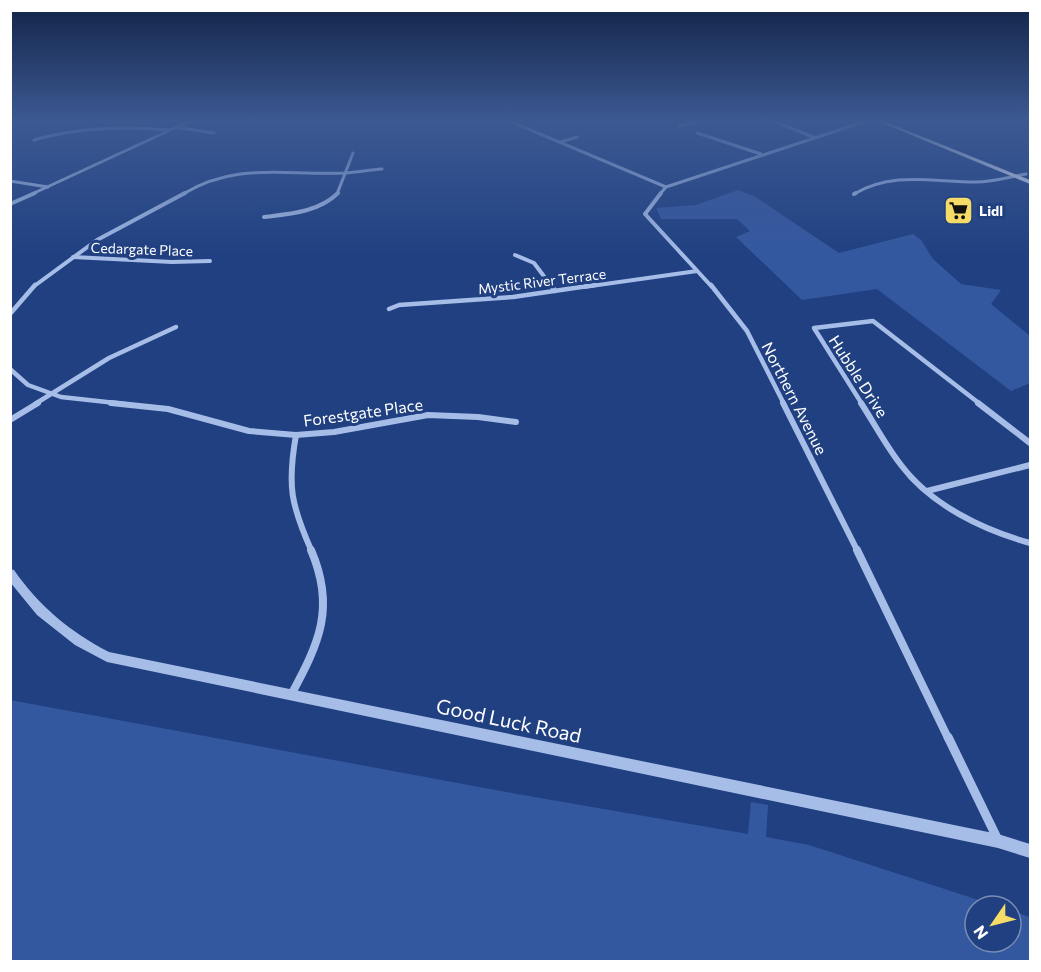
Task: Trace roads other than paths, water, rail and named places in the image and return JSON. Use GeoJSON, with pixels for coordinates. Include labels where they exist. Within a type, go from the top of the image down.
{"type":"FeatureCollection","features":[{"type":"Feature","properties":{"kind":"main road"},"geometry":{"type":"LineString","coordinates":[[989,165],[1030,182]]}},
{"type":"Feature","properties":{"kind":"main road"},"geometry":{"type":"LineString","coordinates":[[1004,165],[1028,175]]}},
{"type":"Feature","properties":{"kind":"street"},"geometry":{"type":"LineString","coordinates":[[10,204],[94,165]]}},
{"type":"Feature","properties":{"kind":"street"},"geometry":{"type":"LineString","coordinates":[[264,217],[300,211],[326,201],[336,194],[348,165]]}},
{"type":"Feature","properties":{"kind":"street"},"geometry":{"type":"LineString","coordinates":[[615,165],[666,187],[731,165]]}},
{"type":"Feature","properties":{"kind":"street"},"geometry":{"type":"LineString","coordinates":[[10,314],[35,285],[73,256],[110,231],[156,210],[199,184],[259,170],[345,173],[382,169]]}},
{"type":"Feature","properties":{"kind":"street"},"geometry":{"type":"LineString","coordinates":[[854,194],[872,184],[897,180],[979,182],[1028,175]]}},
{"type":"Feature","properties":{"kind":"street"},"geometry":{"type":"LineString","coordinates":[[10,181],[48,187]]}},
{"type":"Feature","properties":{"kind":"street","name":"Northern Avenue"},"geometry":{"type":"LineString","coordinates":[[666,187],[645,214],[747,331],[844,523],[998,841]]}},
{"type":"Feature","properties":{"kind":"street"},"geometry":{"type":"LineString","coordinates":[[515,255],[525,256],[536,263],[555,291]]}},
{"type":"Feature","properties":{"kind":"street","name":"Cedargate Place"},"geometry":{"type":"LineString","coordinates":[[73,256],[172,262],[210,261]]}},
{"type":"Feature","properties":{"kind":"street","name":"Mystic River Terrace"},"geometry":{"type":"LineString","coordinates":[[389,309],[399,305],[502,298],[697,272]]}},
{"type":"Feature","properties":{"kind":"street","name":"Hubble Drive"},"geometry":{"type":"LineString","coordinates":[[1030,443],[873,321],[814,328],[901,466],[927,491],[968,520],[1030,543]]}},
{"type":"Feature","properties":{"kind":"street"},"geometry":{"type":"LineString","coordinates":[[10,420],[109,358],[176,327]]}},
{"type":"Feature","properties":{"kind":"street","name":"Forestgate Place"},"geometry":{"type":"LineString","coordinates":[[10,369],[28,385],[50,394],[86,401],[168,409],[235,429],[296,435],[334,432],[428,415],[516,422]]}},
{"type":"Feature","properties":{"kind":"street"},"geometry":{"type":"LineString","coordinates":[[291,695],[322,628],[325,600],[319,570],[292,501],[291,467],[296,435]]}},
{"type":"Feature","properties":{"kind":"street"},"geometry":{"type":"LineString","coordinates":[[927,491],[1030,465]]}},
{"type":"Feature","properties":{"kind":"street","name":"Good Luck Road"},"geometry":{"type":"LineString","coordinates":[[10,573],[24,594],[50,620],[82,645],[107,657],[998,841],[1030,851]]}},
{"type":"Feature","properties":{"kind":"place","name":"Lidl"},"geometry":{"type":"Point","coordinates":[958,210]}}]}
